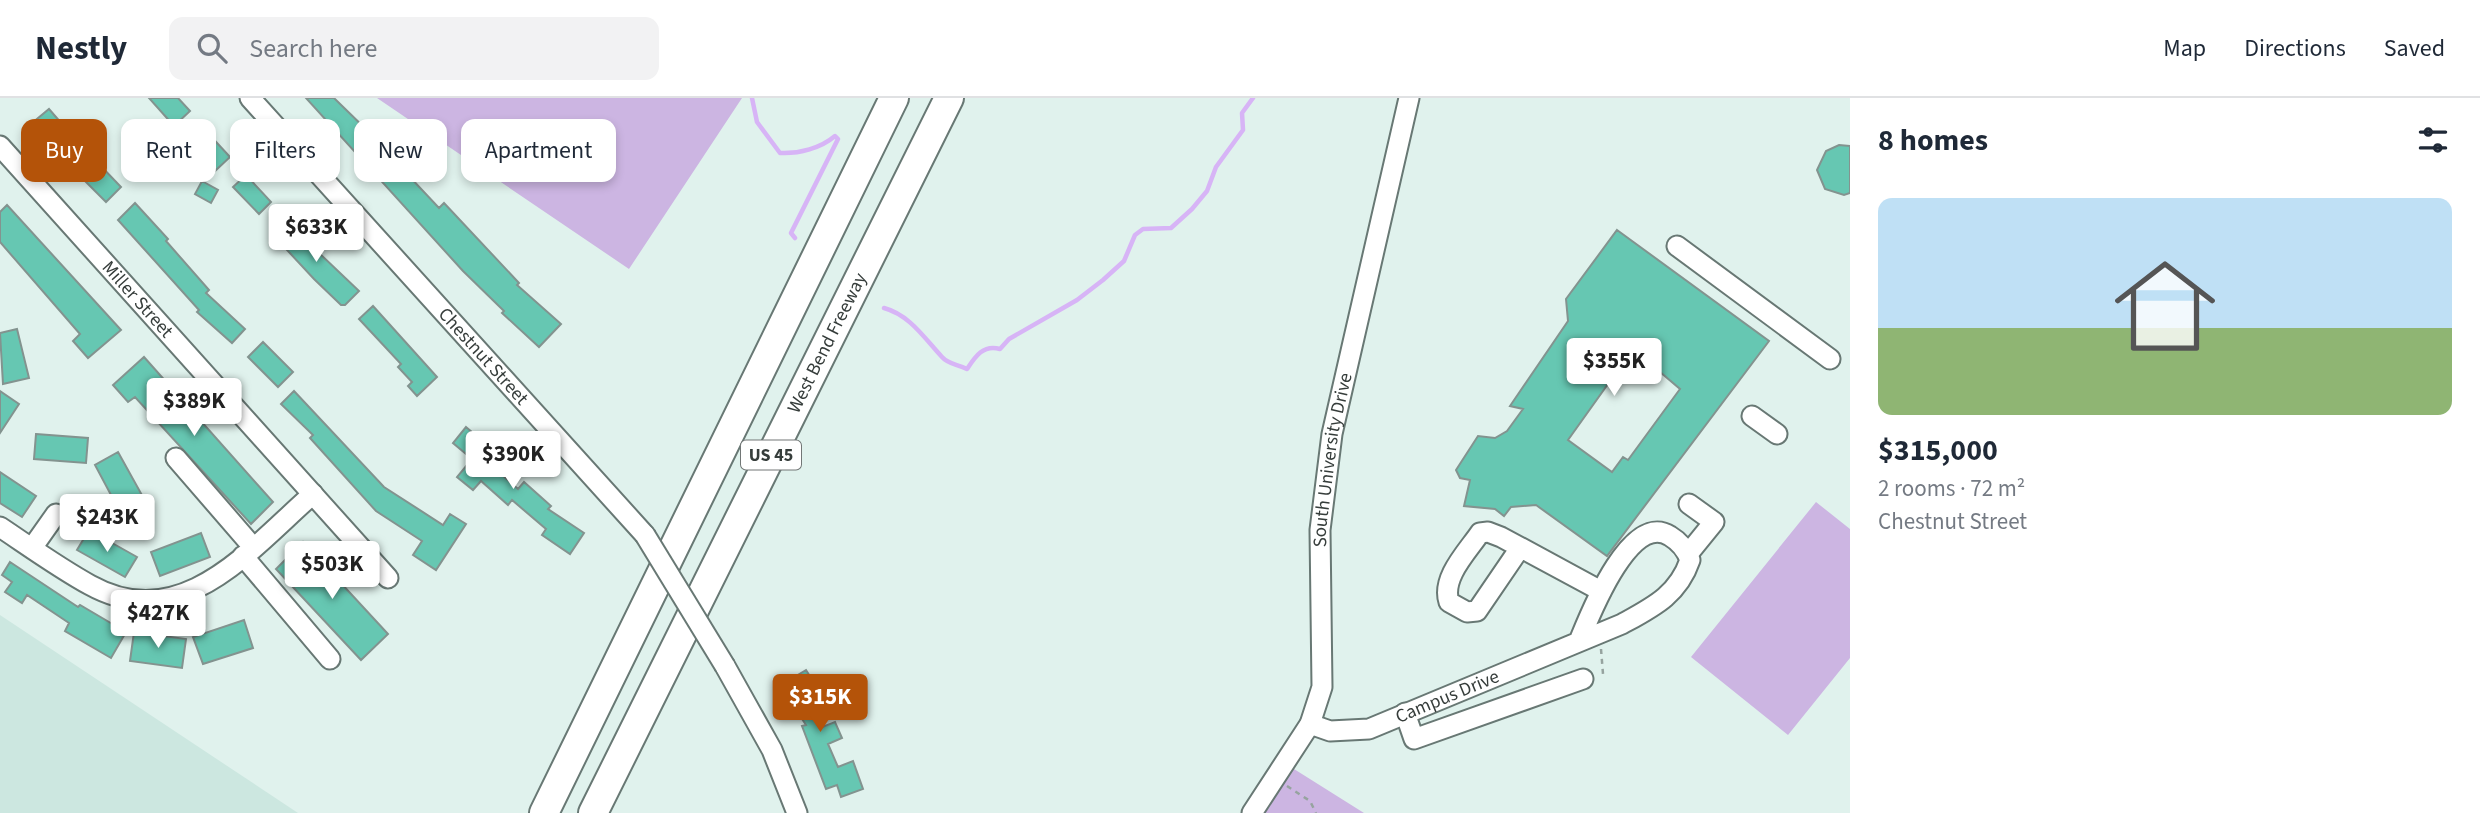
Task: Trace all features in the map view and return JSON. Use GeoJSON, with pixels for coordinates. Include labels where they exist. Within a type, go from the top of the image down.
{"type":"FeatureCollection","features":[{"type":"Feature","properties":{"kind":"highway","name":"US 45"},"geometry":{"type":"LineString","coordinates":[[544,813],[894,98]]}},
{"type":"Feature","properties":{"kind":"highway","name":"West Bend Freeway"},"geometry":{"type":"LineString","coordinates":[[593,813],[949,98]]}},
{"type":"Feature","properties":{"kind":"street","name":"Chestnut Street"},"geometry":{"type":"LineString","coordinates":[[250,98],[645,535],[725,666],[772,750],[797,813]]}},
{"type":"Feature","properties":{"kind":"street","name":"South University Drive"},"geometry":{"type":"LineString","coordinates":[[1252,813],[1310,723],[1321,687],[1320,530],[1332,434],[1409,98]]}},
{"type":"Feature","properties":{"kind":"street","name":"Miller Street"},"geometry":{"type":"LineString","coordinates":[[1,150],[388,578]]}},
{"type":"Feature","properties":{"kind":"street"},"geometry":{"type":"LineString","coordinates":[[1677,246],[1830,359]]}},
{"type":"Feature","properties":{"kind":"street"},"geometry":{"type":"LineString","coordinates":[[1752,416],[1777,434]]}},
{"type":"Feature","properties":{"kind":"street"},"geometry":{"type":"LineString","coordinates":[[176,458],[330,659]]}},
{"type":"Feature","properties":{"kind":"street"},"geometry":{"type":"LineString","coordinates":[[0,527],[92,587],[140,602],[185,596],[223,573],[313,494]]}},
{"type":"Feature","properties":{"kind":"street"},"geometry":{"type":"LineString","coordinates":[[1580,639],[1601,591],[1638,538],[1650,531],[1663,531],[1678,541],[1688,554],[1714,522],[1689,504]]}},
{"type":"Feature","properties":{"kind":"street"},"geometry":{"type":"LineString","coordinates":[[32,548],[56,514]]}},
{"type":"Feature","properties":{"kind":"street"},"geometry":{"type":"LineString","coordinates":[[1520,548],[1601,591]]}},
{"type":"Feature","properties":{"kind":"street","name":"Campus Drive"},"geometry":{"type":"LineString","coordinates":[[1310,723],[1330,731],[1369,729],[1580,639],[1599,635],[1660,604],[1674,591],[1686,572],[1690,560],[1688,554]]}},
{"type":"Feature","properties":{"kind":"street"},"geometry":{"type":"LineString","coordinates":[[1405,713],[1414,739],[1583,679]]}},
{"type":"Feature","properties":{"kind":"street"},"geometry":{"type":"LineString","coordinates":[[1426,705],[1438,730]]}},
{"type":"Feature","properties":{"kind":"path"},"geometry":{"type":"LineString","coordinates":[[1275,779],[1301,794],[1316,813]]}},
{"type":"Feature","properties":{"kind":"shaded area"},"geometry":{"type":"Polygon","coordinates":[[[377,98],[742,98],[629,269],[501,182],[616,182],[616,119],[461,119],[461,155],[447,146],[447,119],[408,119],[377,98]]]}},
{"type":"Feature","properties":{"kind":"shaded area"},"geometry":{"type":"Polygon","coordinates":[[[1816,502],[1850,529],[1850,658],[1788,735],[1691,657],[1816,502]]]}},
{"type":"Feature","properties":{"kind":"shaded area"},"geometry":{"type":"Polygon","coordinates":[[[0,615],[298,813],[0,813],[0,615]]]}},
{"type":"Feature","properties":{"kind":"shaded area"},"geometry":{"type":"Polygon","coordinates":[[[1294,769],[1364,813],[1265,813],[1294,769]]]}},
{"type":"Feature","properties":{"kind":"building"},"geometry":{"type":"Polygon","coordinates":[[[149,98],[178,98],[190,111],[181,119],[168,119],[149,98]]]}},
{"type":"Feature","properties":{"kind":"building"},"geometry":{"type":"Polygon","coordinates":[[[306,98],[334,98],[356,119],[354,151],[340,135],[340,119],[325,119],[306,98]]]}},
{"type":"Feature","properties":{"kind":"building"},"geometry":{"type":"Polygon","coordinates":[[[49,109],[58,119],[37,119],[49,109]]]}},
{"type":"Feature","properties":{"kind":"building"},"geometry":{"type":"Polygon","coordinates":[[[216,142],[230,157],[216,170],[216,142]]]}},
{"type":"Feature","properties":{"kind":"building"},"geometry":{"type":"Polygon","coordinates":[[[1839,145],[1850,146],[1850,193],[1844,195],[1825,189],[1817,170],[1826,151],[1839,145]]]}},
{"type":"Feature","properties":{"kind":"building"},"geometry":{"type":"Polygon","coordinates":[[[107,172],[121,187],[106,202],[86,182],[107,182],[107,172]]]}},
{"type":"Feature","properties":{"kind":"building"},"geometry":{"type":"Polygon","coordinates":[[[201,182],[218,190],[211,203],[195,194],[201,182]]]}},
{"type":"Feature","properties":{"kind":"building"},"geometry":{"type":"Polygon","coordinates":[[[238,182],[252,182],[271,202],[259,214],[233,187],[238,182]]]}},
{"type":"Feature","properties":{"kind":"building"},"geometry":{"type":"Polygon","coordinates":[[[382,182],[415,182],[439,208],[444,203],[519,283],[517,285],[561,324],[539,347],[502,313],[504,311],[463,271],[382,182]]]}},
{"type":"Feature","properties":{"kind":"building"},"geometry":{"type":"Polygon","coordinates":[[[135,203],[209,290],[206,293],[245,329],[232,343],[197,312],[199,310],[118,220],[135,203]]]}},
{"type":"Feature","properties":{"kind":"building"},"geometry":{"type":"Polygon","coordinates":[[[7,205],[121,330],[88,358],[73,341],[80,334],[0,242],[0,212],[7,205]]]}},
{"type":"Feature","properties":{"kind":"building"},"geometry":{"type":"Polygon","coordinates":[[[290,220],[320,250],[318,252],[359,291],[345,305],[341,305],[314,279],[274,236],[290,220]]]}},
{"type":"Feature","properties":{"kind":"building"},"geometry":{"type":"Polygon","coordinates":[[[1617,230],[1769,341],[1607,556],[1536,505],[1511,507],[1504,516],[1495,509],[1464,506],[1470,480],[1460,478],[1456,470],[1478,436],[1495,438],[1507,431],[1523,409],[1510,406],[1568,321],[1566,299],[1617,230]],[[1633,349],[1568,440],[1612,472],[1623,457],[1628,460],[1680,389],[1633,349]]]}},
{"type":"Feature","properties":{"kind":"building"},"geometry":{"type":"Polygon","coordinates":[[[373,306],[437,377],[417,396],[408,386],[412,382],[398,367],[401,364],[359,319],[373,306]]]}},
{"type":"Feature","properties":{"kind":"building"},"geometry":{"type":"Polygon","coordinates":[[[17,329],[29,378],[3,384],[0,333],[17,329]]]}},
{"type":"Feature","properties":{"kind":"building"},"geometry":{"type":"Polygon","coordinates":[[[263,342],[293,372],[278,387],[248,357],[263,342]]]}},
{"type":"Feature","properties":{"kind":"building"},"geometry":{"type":"Polygon","coordinates":[[[144,357],[273,502],[251,524],[135,397],[128,402],[113,385],[144,357]]]}},
{"type":"Feature","properties":{"kind":"building"},"geometry":{"type":"Polygon","coordinates":[[[0,391],[19,404],[0,433],[0,391]]]}},
{"type":"Feature","properties":{"kind":"building"},"geometry":{"type":"Polygon","coordinates":[[[294,391],[384,487],[443,525],[450,514],[466,524],[436,570],[413,555],[422,541],[376,511],[310,438],[313,435],[281,404],[294,391]]]}},
{"type":"Feature","properties":{"kind":"building"},"geometry":{"type":"Polygon","coordinates":[[[466,427],[501,457],[493,467],[518,489],[524,482],[551,506],[548,509],[584,533],[570,554],[542,535],[546,529],[512,500],[508,505],[481,481],[473,490],[457,477],[472,459],[453,443],[466,427]]]}},
{"type":"Feature","properties":{"kind":"building"},"geometry":{"type":"Polygon","coordinates":[[[36,434],[88,438],[86,463],[34,459],[36,434]]]}},
{"type":"Feature","properties":{"kind":"building"},"geometry":{"type":"Polygon","coordinates":[[[118,452],[143,497],[119,510],[95,465],[118,452]]]}},
{"type":"Feature","properties":{"kind":"building"},"geometry":{"type":"Polygon","coordinates":[[[0,472],[36,496],[22,517],[0,503],[0,472]]]}},
{"type":"Feature","properties":{"kind":"building"},"geometry":{"type":"Polygon","coordinates":[[[89,530],[137,557],[125,577],[77,550],[89,530]]]}},
{"type":"Feature","properties":{"kind":"building"},"geometry":{"type":"Polygon","coordinates":[[[201,533],[210,557],[160,576],[151,552],[201,533]]]}},
{"type":"Feature","properties":{"kind":"building"},"geometry":{"type":"Polygon","coordinates":[[[303,542],[388,634],[361,660],[276,569],[303,542]]]}},
{"type":"Feature","properties":{"kind":"building"},"geometry":{"type":"Polygon","coordinates":[[[10,562],[78,607],[80,605],[126,632],[111,658],[65,631],[69,623],[27,595],[22,603],[5,592],[12,582],[2,575],[10,562]]]}},
{"type":"Feature","properties":{"kind":"building"},"geometry":{"type":"Polygon","coordinates":[[[244,620],[253,648],[203,664],[193,637],[244,620]]]}},
{"type":"Feature","properties":{"kind":"building"},"geometry":{"type":"Polygon","coordinates":[[[134,632],[186,639],[182,668],[130,661],[134,632]]]}},
{"type":"Feature","properties":{"kind":"building"},"geometry":{"type":"Polygon","coordinates":[[[806,670],[826,702],[813,710],[820,728],[835,722],[842,738],[828,744],[838,767],[853,761],[863,789],[841,797],[837,785],[826,789],[802,726],[806,725],[778,682],[789,676],[791,679],[806,670]]]}},
{"type":"Feature","properties":{"kind":"waterway"},"geometry":{"type":"LineString","coordinates":[[752,98],[757,122],[780,153],[809,149],[835,136],[838,139],[791,233],[795,238]]}},
{"type":"Feature","properties":{"kind":"waterway"},"geometry":{"type":"LineString","coordinates":[[884,308],[902,316],[945,360],[967,369],[984,350],[1000,349],[1009,339],[1077,300],[1103,280],[1124,261],[1135,235],[1143,229],[1171,228],[1192,209],[1207,191],[1216,167],[1243,130],[1242,113],[1253,98]]}}]}
